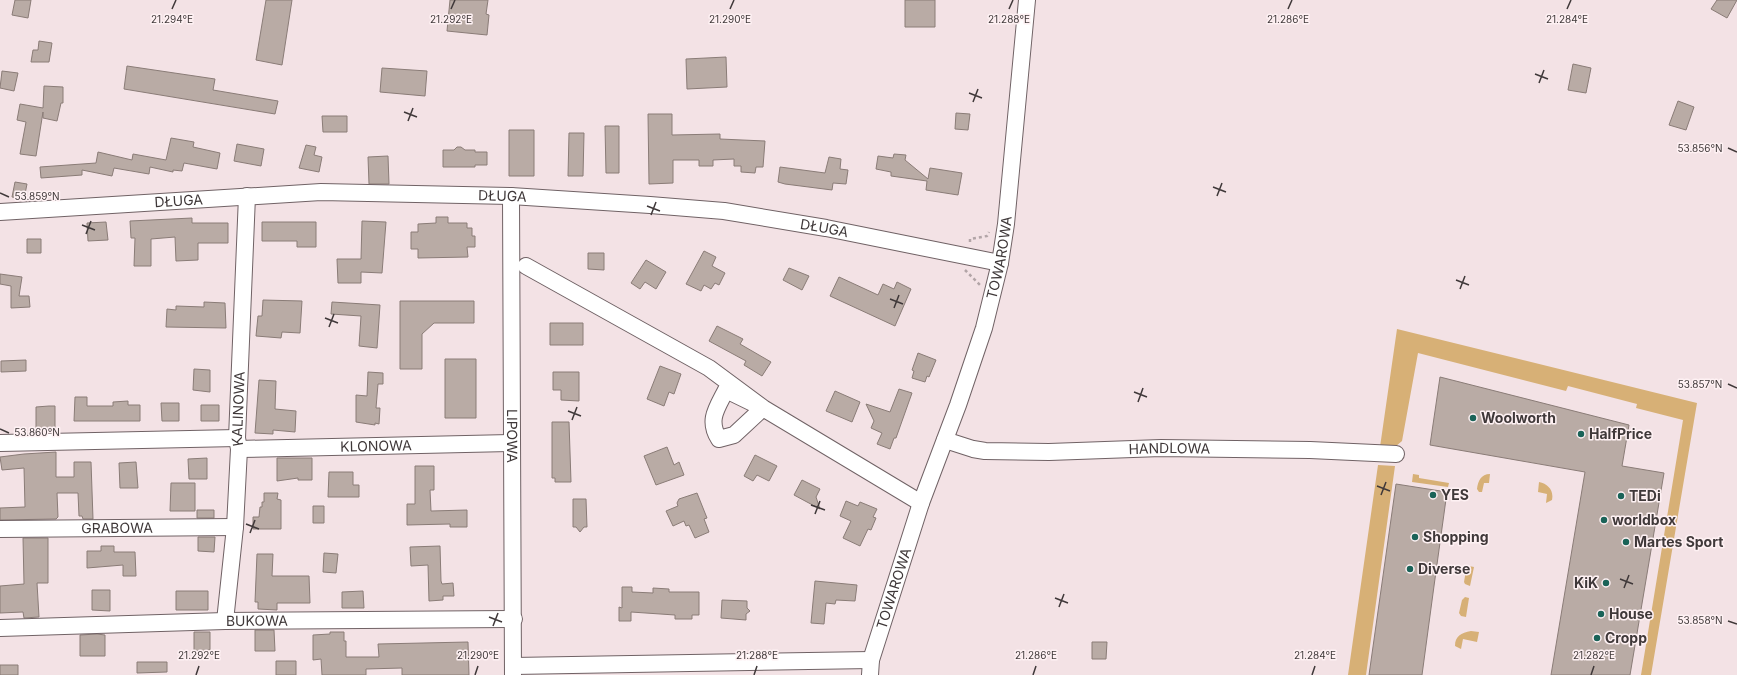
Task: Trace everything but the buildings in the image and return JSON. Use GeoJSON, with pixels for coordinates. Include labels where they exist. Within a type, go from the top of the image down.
{"type":"FeatureCollection","features":[{"type":"Feature","properties":{"kind":"street","name":"TOWAROWA"},"geometry":{"type":"LineString","coordinates":[[870,668],[922,503],[984,328],[1000,263],[1006,224],[1027,0]]}},
{"type":"Feature","properties":{"kind":"street","name":"DŁUGA"},"geometry":{"type":"LineString","coordinates":[[0,212],[321,192],[511,196],[724,211],[826,228],[1000,263]]}},
{"type":"Feature","properties":{"kind":"street","name":"KALINOWA"},"geometry":{"type":"LineString","coordinates":[[225,621],[235,527],[247,196]]}},
{"type":"Feature","properties":{"kind":"street","name":"LIPOWA"},"geometry":{"type":"LineString","coordinates":[[511,196],[514,619],[513,670]]}},
{"type":"Feature","properties":{"kind":"street"},"geometry":{"type":"LineString","coordinates":[[526,266],[709,368],[764,408],[922,503]]}},
{"type":"Feature","properties":{"kind":"street","name":"HANDLOWA"},"geometry":{"type":"LineString","coordinates":[[945,440],[973,449],[985,451],[1049,452],[1161,448],[1310,450],[1396,454]]}},
{"type":"Feature","properties":{"kind":"street","name":"KLONOWA"},"geometry":{"type":"LineString","coordinates":[[0,443],[512,443]]}},
{"type":"Feature","properties":{"kind":"street","name":"GRABOWA"},"geometry":{"type":"LineString","coordinates":[[0,529],[235,527]]}},
{"type":"Feature","properties":{"kind":"street","name":"BUKOWA"},"geometry":{"type":"LineString","coordinates":[[0,628],[225,621],[514,619]]}},
{"type":"Feature","properties":{"kind":"street"},"geometry":{"type":"LineString","coordinates":[[513,670],[870,668]]}},
{"type":"Feature","properties":{"kind":"path"},"geometry":{"type":"LineString","coordinates":[[981,286],[964,269],[968,257],[970,240],[987,236],[990,231]]}},
{"type":"Feature","properties":{"kind":"shaded area"},"geometry":{"type":"Polygon","coordinates":[[[1397,329],[1697,403],[1651,675],[1641,675],[1683,420],[1636,408],[1637,404],[1568,386],[1566,391],[1418,353],[1402,441],[1395,447],[1380,447],[1397,329]]]}},
{"type":"Feature","properties":{"kind":"shaded area"},"geometry":{"type":"Polygon","coordinates":[[[1378,465],[1395,466],[1366,675],[1348,675],[1378,465]]]}},
{"type":"Feature","properties":{"kind":"shaded area"},"geometry":{"type":"Polygon","coordinates":[[[1413,474],[1419,475],[1419,478],[1449,483],[1448,487],[1412,482],[1413,474]]]}},
{"type":"Feature","properties":{"kind":"shaded area"},"geometry":{"type":"Polygon","coordinates":[[[1490,474],[1489,483],[1484,483],[1482,492],[1479,492],[1477,489],[1480,478],[1484,475],[1490,474]]]}},
{"type":"Feature","properties":{"kind":"shaded area"},"geometry":{"type":"Polygon","coordinates":[[[1539,482],[1550,488],[1552,500],[1546,503],[1547,494],[1538,492],[1539,482]]]}},
{"type":"Feature","properties":{"kind":"shaded area"},"geometry":{"type":"Polygon","coordinates":[[[1469,566],[1474,567],[1470,586],[1464,582],[1466,570],[1469,566]]]}},
{"type":"Feature","properties":{"kind":"shaded area"},"geometry":{"type":"Polygon","coordinates":[[[1465,597],[1469,598],[1466,617],[1461,616],[1459,613],[1462,600],[1465,597]]]}},
{"type":"Feature","properties":{"kind":"shaded area"},"geometry":{"type":"Polygon","coordinates":[[[1471,631],[1479,632],[1477,642],[1463,639],[1461,649],[1455,646],[1457,637],[1471,631]]]}},
{"type":"Feature","properties":{"kind":"place","name":"Woolworth"},"geometry":{"type":"Point","coordinates":[1473,418]}},
{"type":"Feature","properties":{"kind":"place","name":"HalfPrice"},"geometry":{"type":"Point","coordinates":[1581,434]}},
{"type":"Feature","properties":{"kind":"place","name":"YES"},"geometry":{"type":"Point","coordinates":[1433,495]}},
{"type":"Feature","properties":{"kind":"place","name":"TEDi"},"geometry":{"type":"Point","coordinates":[1621,496]}},
{"type":"Feature","properties":{"kind":"place","name":"worldbox"},"geometry":{"type":"Point","coordinates":[1604,520]}},
{"type":"Feature","properties":{"kind":"place","name":"Shopping"},"geometry":{"type":"Point","coordinates":[1415,537]}},
{"type":"Feature","properties":{"kind":"place","name":"Martes Sport"},"geometry":{"type":"Point","coordinates":[1626,542]}},
{"type":"Feature","properties":{"kind":"place","name":"Diverse"},"geometry":{"type":"Point","coordinates":[1410,569]}},
{"type":"Feature","properties":{"kind":"place","name":"KiK"},"geometry":{"type":"Point","coordinates":[1606,583]}},
{"type":"Feature","properties":{"kind":"place","name":"House"},"geometry":{"type":"Point","coordinates":[1601,614]}},
{"type":"Feature","properties":{"kind":"place","name":"Cropp"},"geometry":{"type":"Point","coordinates":[1597,638]}}]}
